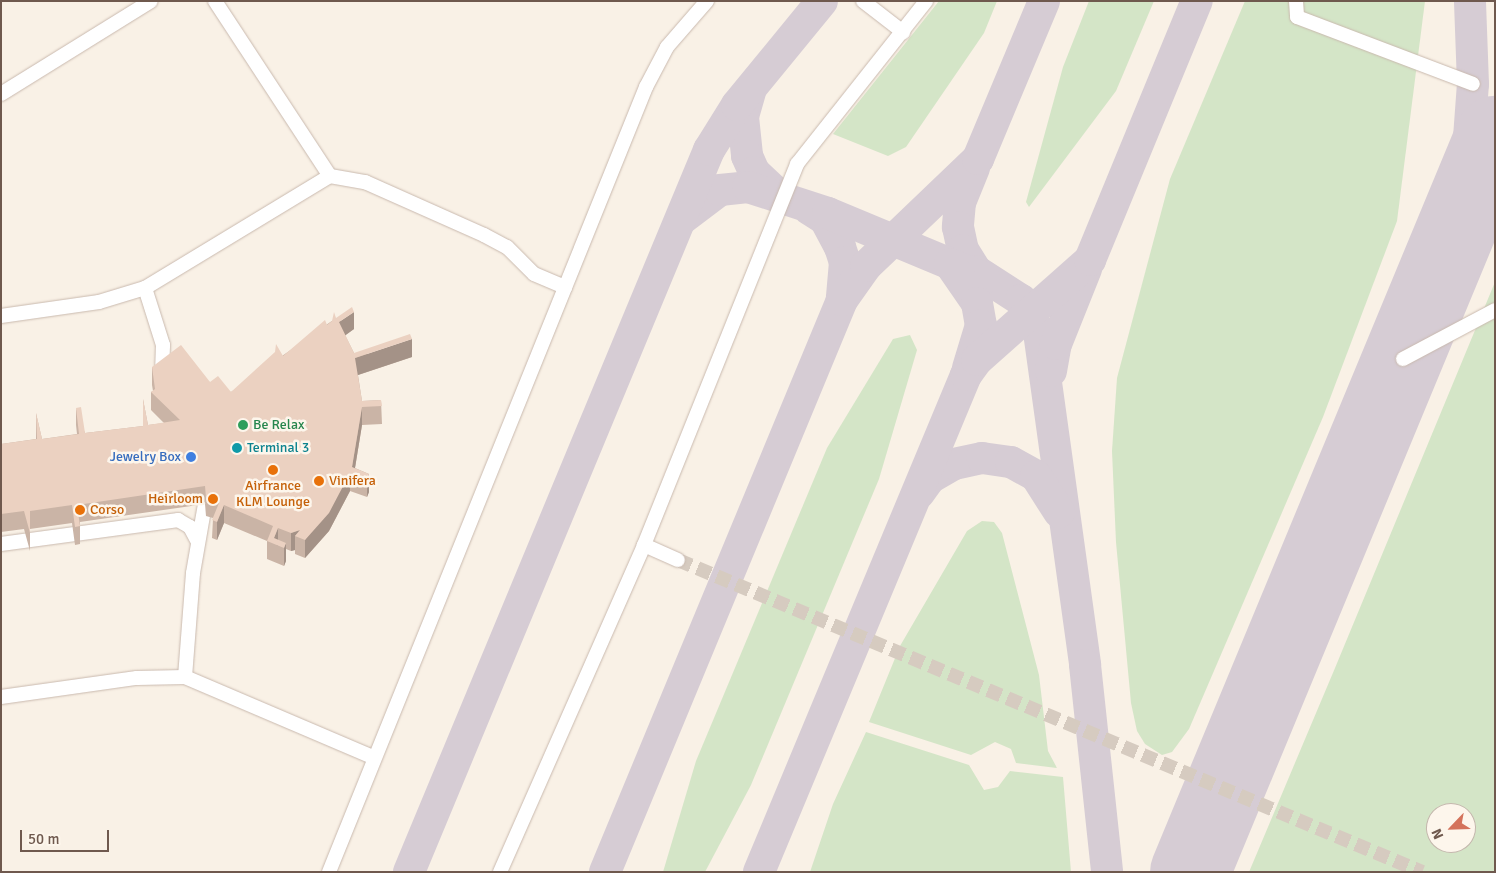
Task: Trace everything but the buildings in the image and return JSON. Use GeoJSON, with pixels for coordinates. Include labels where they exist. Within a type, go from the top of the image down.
{"type":"FeatureCollection","features":[{"type":"Feature","properties":{"kind":"street"},"geometry":{"type":"LineString","coordinates":[[1,94],[151,1]]}},
{"type":"Feature","properties":{"kind":"street"},"geometry":{"type":"LineString","coordinates":[[215,1],[330,176]]}},
{"type":"Feature","properties":{"kind":"street"},"geometry":{"type":"LineString","coordinates":[[863,1],[903,32]]}},
{"type":"Feature","properties":{"kind":"street"},"geometry":{"type":"LineString","coordinates":[[500,872],[644,545],[797,164],[926,1]]}},
{"type":"Feature","properties":{"kind":"street"},"geometry":{"type":"LineString","coordinates":[[1296,1],[1297,17],[1473,84]]}},
{"type":"Feature","properties":{"kind":"street"},"geometry":{"type":"LineString","coordinates":[[329,872],[372,757],[646,87],[667,47],[700,3]]}},
{"type":"Feature","properties":{"kind":"street"},"geometry":{"type":"LineString","coordinates":[[1,316],[99,302],[145,288],[330,176],[365,182],[484,235],[507,247],[534,274],[565,287]]}},
{"type":"Feature","properties":{"kind":"street"},"geometry":{"type":"LineString","coordinates":[[145,288],[163,345],[162,371]]}},
{"type":"Feature","properties":{"kind":"street"},"geometry":{"type":"LineString","coordinates":[[1403,359],[1495,310]]}},
{"type":"Feature","properties":{"kind":"street"},"geometry":{"type":"LineString","coordinates":[[184,677],[198,542],[204,504]]}},
{"type":"Feature","properties":{"kind":"street"},"geometry":{"type":"LineString","coordinates":[[1,544],[178,520],[190,526],[198,542]]}},
{"type":"Feature","properties":{"kind":"street"},"geometry":{"type":"LineString","coordinates":[[644,545],[678,560]]}},
{"type":"Feature","properties":{"kind":"street"},"geometry":{"type":"LineString","coordinates":[[1,697],[137,678],[184,677],[372,757]]}},
{"type":"Feature","properties":{"kind":"green space"},"geometry":{"type":"Polygon","coordinates":[[[939,1],[997,1],[984,33],[906,147],[888,156],[833,134],[939,1]]]}},
{"type":"Feature","properties":{"kind":"green space"},"geometry":{"type":"Polygon","coordinates":[[[1089,1],[1154,1],[1116,91],[1029,207],[1026,202],[1063,67],[1089,1]]]}},
{"type":"Feature","properties":{"kind":"green space"},"geometry":{"type":"Polygon","coordinates":[[[1245,1],[1425,1],[1397,221],[1323,417],[1189,729],[1172,752],[1162,755],[1145,744],[1137,731],[1131,703],[1116,542],[1112,451],[1117,378],[1170,179],[1245,1]]]}},
{"type":"Feature","properties":{"kind":"green space"},"geometry":{"type":"Polygon","coordinates":[[[1495,282],[1495,872],[1249,872],[1335,668],[1495,282]]]}},
{"type":"Feature","properties":{"kind":"green space"},"geometry":{"type":"Polygon","coordinates":[[[910,335],[917,350],[879,479],[751,785],[705,872],[663,872],[696,761],[827,448],[893,339],[910,335]]]}},
{"type":"Feature","properties":{"kind":"green space"},"geometry":{"type":"Polygon","coordinates":[[[982,521],[994,522],[1002,533],[1039,675],[1048,751],[1057,768],[1016,763],[1011,749],[995,742],[971,755],[869,722],[900,646],[967,531],[982,521]]]}},
{"type":"Feature","properties":{"kind":"green space"},"geometry":{"type":"Polygon","coordinates":[[[866,732],[969,765],[984,790],[998,787],[1010,771],[1063,777],[1071,872],[810,872],[833,804],[866,732]]]}},
{"type":"Feature","properties":{"kind":"taxiway"},"geometry":{"type":"LineString","coordinates":[[409,872],[709,150],[737,105],[822,1]]}},
{"type":"Feature","properties":{"kind":"taxiway"},"geometry":{"type":"LineString","coordinates":[[605,872],[842,300],[866,266],[978,159],[1044,1]]}},
{"type":"Feature","properties":{"kind":"taxiway"},"geometry":{"type":"LineString","coordinates":[[759,872],[966,375],[977,360],[1090,260],[1197,1]]}},
{"type":"Feature","properties":{"kind":"taxiway"},"geometry":{"type":"LineString","coordinates":[[1449,246],[1467,165],[1473,84],[1470,1]]}},
{"type":"Feature","properties":{"kind":"taxiway"},"geometry":{"type":"LineString","coordinates":[[750,92],[743,117],[747,156],[754,172],[780,196]]}},
{"type":"Feature","properties":{"kind":"taxiway"},"geometry":{"type":"LineString","coordinates":[[974,168],[960,202],[958,227],[963,250],[976,271],[1021,300],[1039,332],[1085,665],[1107,872]]}},
{"type":"Feature","properties":{"kind":"taxiway"},"geometry":{"type":"LineString","coordinates":[[683,218],[720,190],[748,187],[828,213],[984,278]]}},
{"type":"Feature","properties":{"kind":"taxiway"},"geometry":{"type":"LineString","coordinates":[[809,209],[825,219],[840,247],[845,262],[842,300]]}},
{"type":"Feature","properties":{"kind":"taxiway"},"geometry":{"type":"LineString","coordinates":[[950,264],[977,303],[981,325],[968,368]]}},
{"type":"Feature","properties":{"kind":"taxiway"},"geometry":{"type":"LineString","coordinates":[[1051,371],[1056,344],[1086,269]]}},
{"type":"Feature","properties":{"kind":"taxiway"},"geometry":{"type":"LineString","coordinates":[[919,493],[930,478],[954,464],[982,458],[1011,462],[1036,476],[1059,512]]}},
{"type":"Feature","properties":{"kind":"taxiway"},"geometry":{"type":"LineString","coordinates":[[1187,872],[1221,797]]}},
{"type":"Feature","properties":{"kind":"runway"},"geometry":{"type":"LineString","coordinates":[[1190,872],[1495,136]]}},
{"type":"Feature","properties":{"kind":"tunnel"},"geometry":{"type":"LineString","coordinates":[[678,560],[1422,872]]}},
{"type":"Feature","properties":{"kind":"place","name":"Be Relax"},"geometry":{"type":"Point","coordinates":[243,425]}},
{"type":"Feature","properties":{"kind":"place","name":"Terminal 3"},"geometry":{"type":"Point","coordinates":[237,448]}},
{"type":"Feature","properties":{"kind":"place","name":"Jewelry Box"},"geometry":{"type":"Point","coordinates":[191,457]}},
{"type":"Feature","properties":{"kind":"place","name":"Airfrance KLM Lounge"},"geometry":{"type":"Point","coordinates":[273,470]}},
{"type":"Feature","properties":{"kind":"place","name":"Vinifera"},"geometry":{"type":"Point","coordinates":[319,481]}},
{"type":"Feature","properties":{"kind":"place","name":"Heirloom"},"geometry":{"type":"Point","coordinates":[213,499]}},
{"type":"Feature","properties":{"kind":"place","name":"Corso"},"geometry":{"type":"Point","coordinates":[80,510]}}]}
